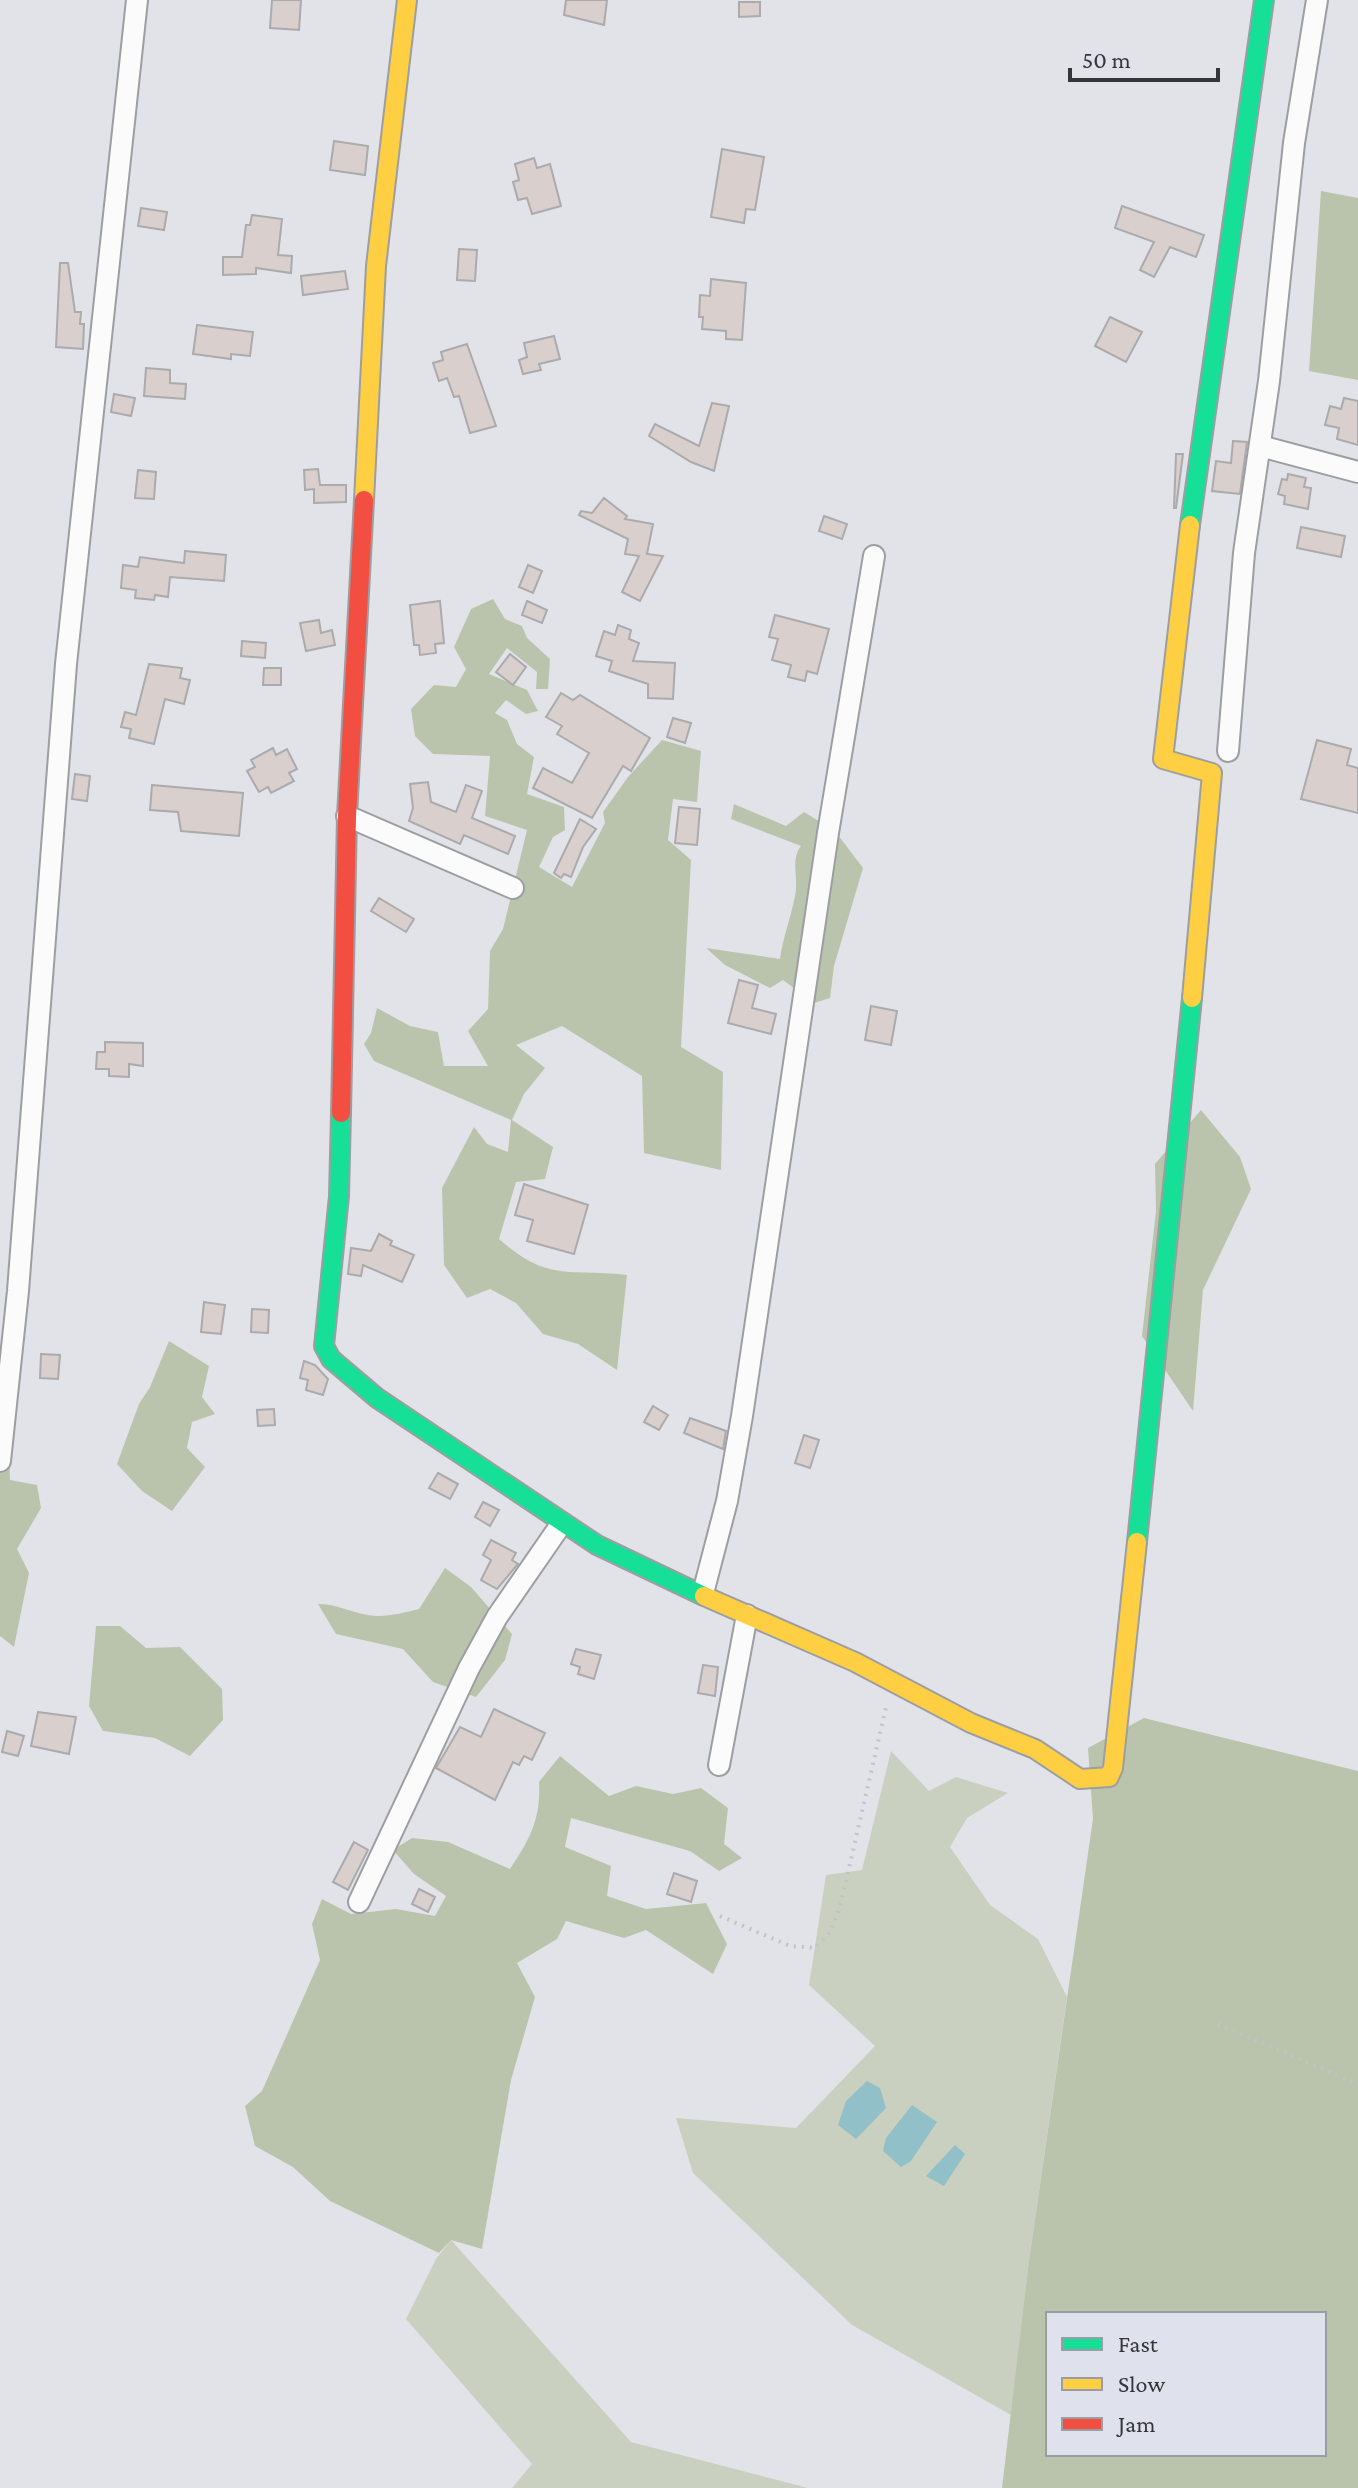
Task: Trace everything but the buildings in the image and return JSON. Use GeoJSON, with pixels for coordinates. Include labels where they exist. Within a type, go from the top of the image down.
{"type":"FeatureCollection","features":[{"type":"Feature","properties":{"kind":"street"},"geometry":{"type":"LineString","coordinates":[[0,1461],[18,1291],[66,664],[137,0]]}},
{"type":"Feature","properties":{"kind":"street"},"geometry":{"type":"LineString","coordinates":[[407,0],[376,266],[347,816],[339,1196],[324,1346],[331,1359],[377,1398],[597,1545],[892,1681],[971,1723],[1035,1749],[1080,1779],[1109,1777],[1113,1768],[1168,1256],[1212,773],[1163,759],[1176,627],[1264,0]]}},
{"type":"Feature","properties":{"kind":"street"},"geometry":{"type":"LineString","coordinates":[[1228,751],[1244,553],[1260,446],[1294,143],[1317,0]]}},
{"type":"Feature","properties":{"kind":"street"},"geometry":{"type":"LineString","coordinates":[[1260,446],[1358,472]]}},
{"type":"Feature","properties":{"kind":"street"},"geometry":{"type":"LineString","coordinates":[[703,1593],[727,1501],[742,1416],[828,833],[874,556]]}},
{"type":"Feature","properties":{"kind":"street"},"geometry":{"type":"LineString","coordinates":[[347,816],[513,888]]}},
{"type":"Feature","properties":{"kind":"street"},"geometry":{"type":"LineString","coordinates":[[359,1902],[469,1668],[497,1617],[562,1523]]}},
{"type":"Feature","properties":{"kind":"street"},"geometry":{"type":"LineString","coordinates":[[719,1765],[747,1615]]}},
{"type":"Feature","properties":{"kind":"path"},"geometry":{"type":"LineString","coordinates":[[720,1916],[790,1946],[815,1948],[830,1932],[840,1907],[892,1681]]}},
{"type":"Feature","properties":{"kind":"path"},"geometry":{"type":"LineString","coordinates":[[1218,2024],[1358,2084]]}},
{"type":"Feature","properties":{"kind":"green space"},"geometry":{"type":"Polygon","coordinates":[[[1321,191],[1358,198],[1358,380],[1309,371],[1321,191]]]}},
{"type":"Feature","properties":{"kind":"green space"},"geometry":{"type":"Polygon","coordinates":[[[493,599],[505,619],[522,626],[527,638],[550,659],[548,689],[536,689],[537,672],[507,648],[489,674],[527,690],[538,711],[526,714],[506,700],[495,713],[507,720],[517,744],[534,757],[527,794],[564,807],[565,830],[553,837],[539,867],[572,887],[605,823],[603,812],[628,777],[662,740],[701,751],[697,802],[673,799],[668,840],[691,860],[681,1047],[723,1072],[721,1170],[644,1153],[642,1076],[562,1026],[516,1045],[545,1068],[524,1094],[512,1120],[553,1147],[545,1179],[516,1182],[499,1239],[516,1253],[546,1268],[627,1275],[617,1370],[578,1344],[543,1334],[516,1303],[490,1289],[467,1298],[444,1265],[442,1188],[474,1127],[487,1144],[508,1152],[511,1120],[374,1061],[364,1044],[371,1033],[377,1008],[410,1026],[438,1032],[444,1066],[488,1066],[468,1031],[488,1009],[490,951],[503,929],[527,830],[485,816],[490,756],[433,754],[415,736],[411,709],[434,685],[456,687],[466,669],[454,647],[471,609],[493,599]]]}},
{"type":"Feature","properties":{"kind":"green space"},"geometry":{"type":"Polygon","coordinates":[[[734,804],[786,826],[804,812],[835,831],[863,868],[834,966],[830,998],[814,1003],[783,980],[770,988],[725,965],[706,948],[780,959],[795,896],[795,863],[801,846],[731,819],[734,804]]]}},
{"type":"Feature","properties":{"kind":"green space"},"geometry":{"type":"Polygon","coordinates":[[[1201,1110],[1240,1157],[1251,1189],[1203,1290],[1193,1411],[1142,1336],[1156,1211],[1155,1164],[1201,1110]]]}},
{"type":"Feature","properties":{"kind":"green space"},"geometry":{"type":"Polygon","coordinates":[[[169,1341],[209,1366],[202,1397],[215,1414],[192,1422],[187,1448],[205,1467],[172,1511],[142,1491],[117,1464],[139,1404],[150,1387],[169,1341]]]}},
{"type":"Feature","properties":{"kind":"green space"},"geometry":{"type":"Polygon","coordinates":[[[0,1447],[9,1449],[10,1480],[37,1485],[41,1508],[17,1549],[29,1573],[14,1647],[0,1636],[0,1447]]]}},
{"type":"Feature","properties":{"kind":"green space"},"geometry":{"type":"Polygon","coordinates":[[[445,1568],[471,1587],[512,1634],[505,1660],[476,1697],[433,1682],[403,1649],[336,1634],[318,1604],[374,1616],[419,1609],[445,1568]]]}},
{"type":"Feature","properties":{"kind":"green space"},"geometry":{"type":"Polygon","coordinates":[[[96,1626],[120,1626],[146,1648],[180,1647],[222,1689],[223,1720],[190,1756],[155,1738],[103,1731],[89,1706],[96,1626]]]}},
{"type":"Feature","properties":{"kind":"green space"},"geometry":{"type":"Polygon","coordinates":[[[1144,1718],[1358,1771],[1358,2488],[1002,2488],[1028,2268],[1093,1819],[1088,1748],[1144,1718]]]}},
{"type":"Feature","properties":{"kind":"green space"},"geometry":{"type":"Polygon","coordinates":[[[891,1751],[929,1791],[956,1777],[1008,1793],[967,1818],[950,1847],[990,1905],[1038,1939],[1067,1997],[1028,2268],[1011,2415],[852,2325],[693,2173],[676,2118],[796,2128],[875,2046],[809,1985],[826,1875],[862,1870],[891,1751]]]}},
{"type":"Feature","properties":{"kind":"green space"},"geometry":{"type":"Polygon","coordinates":[[[560,1756],[609,1796],[636,1786],[673,1794],[701,1788],[728,1808],[724,1844],[742,1858],[719,1871],[690,1851],[571,1818],[565,1847],[611,1866],[607,1896],[646,1909],[706,1903],[727,1944],[713,1974],[646,1930],[624,1938],[566,1921],[557,1939],[517,1963],[535,1997],[511,2080],[482,2249],[451,2240],[439,2253],[330,2201],[293,2167],[255,2146],[245,2106],[262,2091],[320,1960],[312,1924],[322,1899],[351,1914],[396,1909],[435,1916],[446,1896],[414,1874],[393,1850],[412,1838],[448,1842],[510,1869],[533,1828],[539,1782],[560,1756]]]}},
{"type":"Feature","properties":{"kind":"green space"},"geometry":{"type":"Polygon","coordinates":[[[451,2240],[631,2442],[808,2488],[512,2488],[532,2464],[406,2319],[436,2259],[451,2240]]]}},
{"type":"Feature","properties":{"kind":"water"},"geometry":{"type":"Polygon","coordinates":[[[867,2081],[880,2088],[886,2108],[856,2139],[838,2125],[846,2101],[867,2081]]]}},
{"type":"Feature","properties":{"kind":"water"},"geometry":{"type":"Polygon","coordinates":[[[912,2105],[937,2122],[911,2161],[901,2167],[883,2151],[886,2138],[912,2105]]]}},
{"type":"Feature","properties":{"kind":"water"},"geometry":{"type":"Polygon","coordinates":[[[955,2145],[965,2154],[944,2186],[926,2176],[955,2145]]]}},
{"type":"Feature","properties":{"kind":"traffic: fast"},"geometry":{"type":"LineString","coordinates":[[1190,525],[1264,0]]}},
{"type":"Feature","properties":{"kind":"traffic: fast"},"geometry":{"type":"LineString","coordinates":[[1137,1542],[1192,998]]}},
{"type":"Feature","properties":{"kind":"traffic: fast"},"geometry":{"type":"LineString","coordinates":[[341,1113],[339,1196],[324,1346],[331,1359],[377,1398],[597,1545],[704,1596]]}},
{"type":"Feature","properties":{"kind":"traffic: slow"},"geometry":{"type":"LineString","coordinates":[[364,500],[376,266],[407,0]]}},
{"type":"Feature","properties":{"kind":"traffic: slow"},"geometry":{"type":"LineString","coordinates":[[1190,525],[1163,759],[1212,773],[1192,998]]}},
{"type":"Feature","properties":{"kind":"traffic: slow"},"geometry":{"type":"LineString","coordinates":[[704,1596],[855,1662],[971,1723],[1035,1749],[1080,1779],[1109,1777],[1113,1768],[1137,1542]]}},
{"type":"Feature","properties":{"kind":"traffic: jam"},"geometry":{"type":"LineString","coordinates":[[341,1113],[347,816],[364,500]]}}]}
